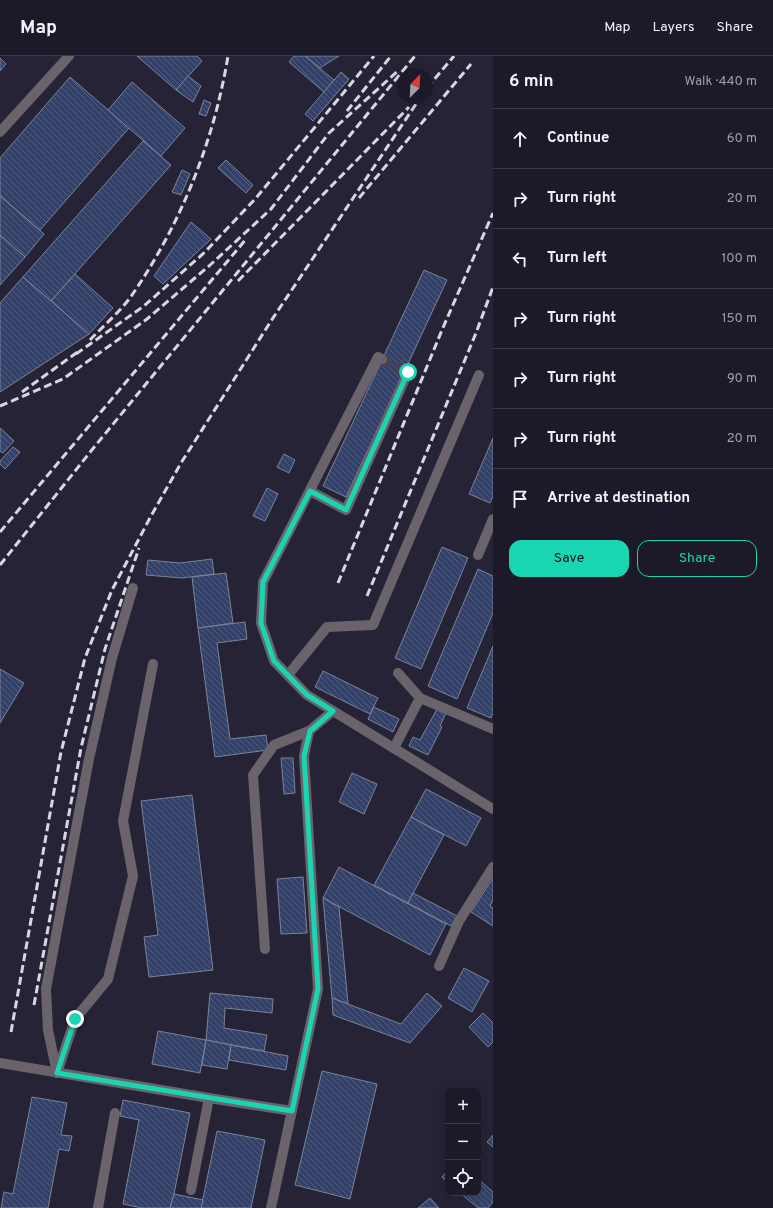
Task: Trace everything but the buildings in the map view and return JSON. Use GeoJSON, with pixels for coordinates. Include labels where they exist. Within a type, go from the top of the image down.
{"type":"FeatureCollection","features":[{"type":"Feature","properties":{"kind":"street"},"geometry":{"type":"LineString","coordinates":[[0,132],[69,56]]}},
{"type":"Feature","properties":{"kind":"street"},"geometry":{"type":"LineString","coordinates":[[382,359],[378,356],[263,582],[261,623],[274,661],[307,695],[493,809]]}},
{"type":"Feature","properties":{"kind":"street"},"geometry":{"type":"LineString","coordinates":[[310,491],[346,510],[408,372],[405,371]]}},
{"type":"Feature","properties":{"kind":"street"},"geometry":{"type":"LineString","coordinates":[[288,675],[327,627],[373,625],[479,375]]}},
{"type":"Feature","properties":{"kind":"street"},"geometry":{"type":"LineString","coordinates":[[478,555],[493,519]]}},
{"type":"Feature","properties":{"kind":"street"},"geometry":{"type":"LineString","coordinates":[[57,1073],[48,1030],[46,989],[89,759],[112,658],[133,588]]}},
{"type":"Feature","properties":{"kind":"street"},"geometry":{"type":"LineString","coordinates":[[57,1073],[75,1019],[108,979],[133,876],[123,821],[153,664]]}},
{"type":"Feature","properties":{"kind":"street"},"geometry":{"type":"LineString","coordinates":[[398,673],[420,698],[493,729]]}},
{"type":"Feature","properties":{"kind":"street"},"geometry":{"type":"LineString","coordinates":[[394,748],[420,698]]}},
{"type":"Feature","properties":{"kind":"street"},"geometry":{"type":"LineString","coordinates":[[265,950],[253,775],[274,745],[310,731],[333,711]]}},
{"type":"Feature","properties":{"kind":"street"},"geometry":{"type":"LineString","coordinates":[[271,1208],[318,989],[304,756],[310,731]]}},
{"type":"Feature","properties":{"kind":"street"},"geometry":{"type":"LineString","coordinates":[[439,966],[459,921],[493,867]]}},
{"type":"Feature","properties":{"kind":"street"},"geometry":{"type":"LineString","coordinates":[[0,1063],[292,1111]]}},
{"type":"Feature","properties":{"kind":"street"},"geometry":{"type":"LineString","coordinates":[[191,1190],[209,1098]]}},
{"type":"Feature","properties":{"kind":"street"},"geometry":{"type":"LineString","coordinates":[[98,1208],[116,1113]]}},
{"type":"Feature","properties":{"kind":"tunnel"},"geometry":{"type":"LineString","coordinates":[[382,359],[405,371]]}},
{"type":"Feature","properties":{"kind":"railway"},"geometry":{"type":"LineString","coordinates":[[90,340],[128,301],[150,268],[166,240],[193,181],[204,150],[222,88],[228,56]]}},
{"type":"Feature","properties":{"kind":"railway"},"geometry":{"type":"LineString","coordinates":[[76,354],[144,306],[205,252],[256,198],[374,56]]}},
{"type":"Feature","properties":{"kind":"railway"},"geometry":{"type":"LineString","coordinates":[[347,111],[391,56]]}},
{"type":"Feature","properties":{"kind":"railway"},"geometry":{"type":"LineString","coordinates":[[0,565],[91,451],[415,56]]}},
{"type":"Feature","properties":{"kind":"railway"},"geometry":{"type":"LineString","coordinates":[[433,81],[454,56]]}},
{"type":"Feature","properties":{"kind":"railway"},"geometry":{"type":"LineString","coordinates":[[359,198],[471,64]]}},
{"type":"Feature","properties":{"kind":"railway"},"geometry":{"type":"LineString","coordinates":[[0,406],[63,379],[147,319],[209,266],[271,209],[329,133],[397,72]]}},
{"type":"Feature","properties":{"kind":"railway"},"geometry":{"type":"LineString","coordinates":[[11,1032],[61,752],[85,658],[112,590],[181,463],[271,321],[416,104]]}},
{"type":"Feature","properties":{"kind":"railway"},"geometry":{"type":"LineString","coordinates":[[238,281],[409,107]]}},
{"type":"Feature","properties":{"kind":"railway"},"geometry":{"type":"LineString","coordinates":[[338,583],[442,330],[493,213]]}},
{"type":"Feature","properties":{"kind":"railway"},"geometry":{"type":"LineString","coordinates":[[0,532],[247,238]]}},
{"type":"Feature","properties":{"kind":"railway"},"geometry":{"type":"LineString","coordinates":[[367,596],[476,333],[493,287]]}},
{"type":"Feature","properties":{"kind":"railway"},"geometry":{"type":"LineString","coordinates":[[22,392],[79,351]]}},
{"type":"Feature","properties":{"kind":"railway"},"geometry":{"type":"LineString","coordinates":[[34,1005],[81,748],[105,649],[139,548]]}},
{"type":"Feature","properties":{"kind":"route"},"geometry":{"type":"LineString","coordinates":[[75,1019],[57,1073],[292,1111],[318,989],[304,756],[310,731],[333,711],[307,695],[274,661],[261,623],[263,582],[310,491],[346,510],[408,372]]}}]}
